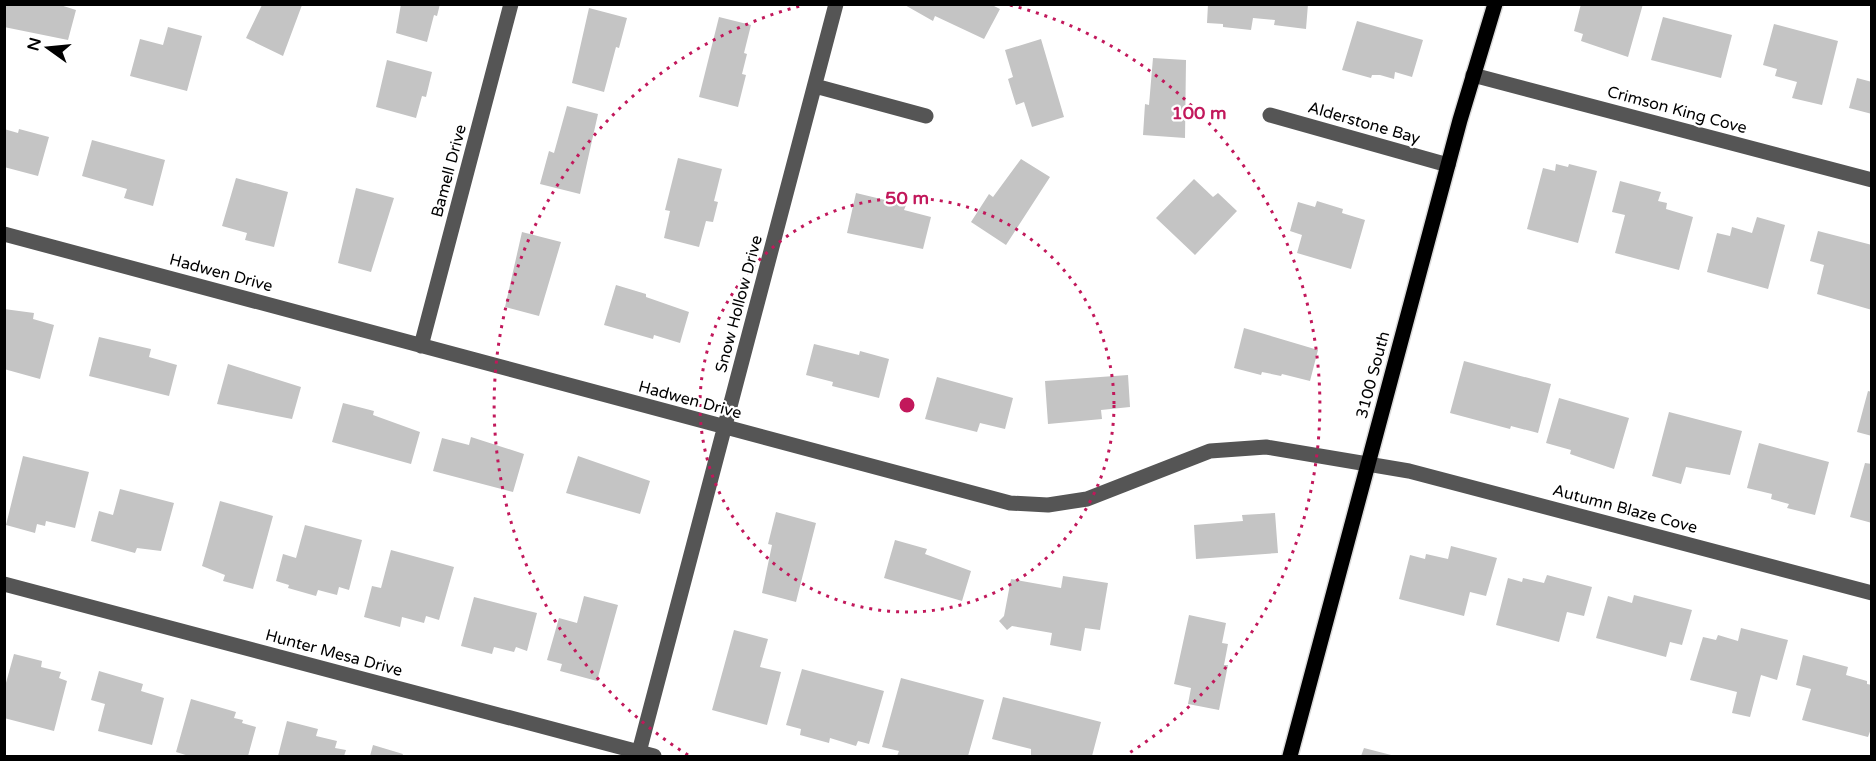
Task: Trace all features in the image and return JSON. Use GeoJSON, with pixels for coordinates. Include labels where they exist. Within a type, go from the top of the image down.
{"type":"FeatureCollection","features":[{"type":"Feature","properties":{"kind":"main road","name":"3100 South"},"geometry":{"type":"LineString","coordinates":[[1290,756],[1448,165],[1495,4]]}},
{"type":"Feature","properties":{"kind":"street","name":"Bamell Drive"},"geometry":{"type":"LineString","coordinates":[[422,346],[511,4]]}},
{"type":"Feature","properties":{"kind":"street","name":"Snow Hollow Drive"},"geometry":{"type":"LineString","coordinates":[[639,752],[836,4]]}},
{"type":"Feature","properties":{"kind":"street","name":"Crimson King Cove"},"geometry":{"type":"LineString","coordinates":[[1473,75],[1872,180]]}},
{"type":"Feature","properties":{"kind":"street"},"geometry":{"type":"LineString","coordinates":[[814,86],[926,116]]}},
{"type":"Feature","properties":{"kind":"street","name":"Alderstone Bay"},"geometry":{"type":"LineString","coordinates":[[1270,116],[1448,165]]}},
{"type":"Feature","properties":{"kind":"street","name":"Hadwen Drive"},"geometry":{"type":"LineString","coordinates":[[4,234],[724,428],[989,498],[1029,505],[1087,500],[1193,457],[1229,448],[1266,447],[1368,465]]}},
{"type":"Feature","properties":{"kind":"street","name":"Autumn Blaze Cove"},"geometry":{"type":"LineString","coordinates":[[1368,465],[1409,471],[1872,593]]}},
{"type":"Feature","properties":{"kind":"street","name":"Hunter Mesa Drive"},"geometry":{"type":"LineString","coordinates":[[4,584],[654,756]]}},
{"type":"Feature","properties":{"kind":"building"},"geometry":{"type":"Polygon","coordinates":[[[4,4],[57,4],[76,10],[68,40],[4,27],[4,4]]]}},
{"type":"Feature","properties":{"kind":"building"},"geometry":{"type":"Polygon","coordinates":[[[401,4],[440,4],[437,16],[434,15],[427,42],[396,33],[401,4]]]}},
{"type":"Feature","properties":{"kind":"building"},"geometry":{"type":"Polygon","coordinates":[[[903,4],[990,4],[1000,9],[984,39],[935,16],[933,21],[903,4]]]}},
{"type":"Feature","properties":{"kind":"building"},"geometry":{"type":"Polygon","coordinates":[[[1208,4],[1308,4],[1306,29],[1274,25],[1275,20],[1253,18],[1251,30],[1207,23],[1208,4]]]}},
{"type":"Feature","properties":{"kind":"building"},"geometry":{"type":"Polygon","coordinates":[[[1581,4],[1643,4],[1628,57],[1581,41],[1583,34],[1574,31],[1581,4]]]}},
{"type":"Feature","properties":{"kind":"building"},"geometry":{"type":"Polygon","coordinates":[[[262,5],[302,5],[283,56],[246,38],[262,5]]]}},
{"type":"Feature","properties":{"kind":"building"},"geometry":{"type":"Polygon","coordinates":[[[589,8],[627,18],[619,48],[616,47],[604,92],[572,83],[589,8]]]}},
{"type":"Feature","properties":{"kind":"building"},"geometry":{"type":"Polygon","coordinates":[[[719,17],[751,25],[744,53],[747,54],[742,74],[746,75],[738,107],[699,97],[719,17]]]}},
{"type":"Feature","properties":{"kind":"building"},"geometry":{"type":"Polygon","coordinates":[[[1663,17],[1732,35],[1721,78],[1651,60],[1663,17]]]}},
{"type":"Feature","properties":{"kind":"building"},"geometry":{"type":"Polygon","coordinates":[[[1357,21],[1423,40],[1412,77],[1395,72],[1394,79],[1380,75],[1372,75],[1371,78],[1342,70],[1357,21]]]}},
{"type":"Feature","properties":{"kind":"building"},"geometry":{"type":"Polygon","coordinates":[[[1774,24],[1838,41],[1822,105],[1792,98],[1797,82],[1775,76],[1777,69],[1763,65],[1774,24]]]}},
{"type":"Feature","properties":{"kind":"building"},"geometry":{"type":"Polygon","coordinates":[[[168,27],[202,36],[187,91],[130,76],[140,39],[163,45],[168,27]]]}},
{"type":"Feature","properties":{"kind":"building"},"geometry":{"type":"Polygon","coordinates":[[[1041,39],[1064,117],[1032,127],[1024,102],[1016,105],[1008,79],[1013,77],[1005,50],[1041,39]]]}},
{"type":"Feature","properties":{"kind":"building"},"geometry":{"type":"Polygon","coordinates":[[[1153,58],[1186,60],[1185,138],[1143,135],[1145,104],[1149,105],[1153,58]]]}},
{"type":"Feature","properties":{"kind":"building"},"geometry":{"type":"Polygon","coordinates":[[[387,60],[432,72],[426,97],[422,96],[416,118],[376,107],[387,60]]]}},
{"type":"Feature","properties":{"kind":"building"},"geometry":{"type":"Polygon","coordinates":[[[1857,78],[1872,82],[1872,114],[1849,108],[1857,78]]]}},
{"type":"Feature","properties":{"kind":"building"},"geometry":{"type":"Polygon","coordinates":[[[567,106],[598,114],[580,194],[540,184],[549,151],[554,153],[567,106]]]}},
{"type":"Feature","properties":{"kind":"building"},"geometry":{"type":"Polygon","coordinates":[[[4,129],[18,133],[19,129],[49,137],[38,176],[4,167],[4,129]]]}},
{"type":"Feature","properties":{"kind":"building"},"geometry":{"type":"Polygon","coordinates":[[[92,140],[165,160],[153,206],[124,198],[127,189],[82,176],[92,140]]]}},
{"type":"Feature","properties":{"kind":"building"},"geometry":{"type":"Polygon","coordinates":[[[678,158],[722,169],[714,201],[718,202],[713,222],[706,221],[699,247],[664,238],[670,211],[665,210],[678,158]]]}},
{"type":"Feature","properties":{"kind":"building"},"geometry":{"type":"Polygon","coordinates":[[[1021,159],[1050,177],[1006,245],[971,222],[989,194],[993,197],[1021,159]]]}},
{"type":"Feature","properties":{"kind":"building"},"geometry":{"type":"Polygon","coordinates":[[[1556,164],[1568,167],[1569,164],[1597,171],[1578,243],[1527,229],[1543,168],[1555,171],[1556,164]]]}},
{"type":"Feature","properties":{"kind":"building"},"geometry":{"type":"Polygon","coordinates":[[[236,178],[288,192],[274,247],[245,240],[247,233],[222,226],[236,178]]]}},
{"type":"Feature","properties":{"kind":"building"},"geometry":{"type":"Polygon","coordinates":[[[1194,179],[1213,197],[1218,193],[1237,211],[1195,255],[1156,218],[1194,179]]]}},
{"type":"Feature","properties":{"kind":"building"},"geometry":{"type":"Polygon","coordinates":[[[1620,181],[1661,192],[1658,201],[1667,203],[1666,209],[1693,217],[1679,270],[1615,253],[1625,215],[1612,212],[1620,181]]]}},
{"type":"Feature","properties":{"kind":"building"},"geometry":{"type":"Polygon","coordinates":[[[356,188],[394,198],[371,272],[338,263],[356,188]]]}},
{"type":"Feature","properties":{"kind":"building"},"geometry":{"type":"Polygon","coordinates":[[[856,193],[906,205],[904,210],[931,217],[923,249],[847,233],[856,193]]]}},
{"type":"Feature","properties":{"kind":"building"},"geometry":{"type":"Polygon","coordinates":[[[1317,201],[1343,209],[1342,213],[1365,220],[1351,269],[1297,253],[1302,235],[1290,231],[1298,202],[1315,207],[1317,201]]]}},
{"type":"Feature","properties":{"kind":"building"},"geometry":{"type":"Polygon","coordinates":[[[1757,217],[1785,225],[1768,289],[1707,272],[1717,233],[1730,236],[1732,227],[1752,233],[1757,217]]]}},
{"type":"Feature","properties":{"kind":"building"},"geometry":{"type":"Polygon","coordinates":[[[1818,231],[1872,245],[1872,310],[1817,294],[1824,265],[1810,261],[1818,231]]]}},
{"type":"Feature","properties":{"kind":"building"},"geometry":{"type":"Polygon","coordinates":[[[522,232],[561,242],[539,316],[505,307],[522,232]]]}},
{"type":"Feature","properties":{"kind":"building"},"geometry":{"type":"Polygon","coordinates":[[[616,285],[646,294],[646,297],[689,312],[680,343],[654,335],[653,339],[604,325],[616,285]]]}},
{"type":"Feature","properties":{"kind":"building"},"geometry":{"type":"Polygon","coordinates":[[[4,309],[34,313],[33,319],[54,325],[40,379],[4,369],[4,309]]]}},
{"type":"Feature","properties":{"kind":"building"},"geometry":{"type":"Polygon","coordinates":[[[1244,328],[1318,350],[1310,381],[1282,374],[1281,376],[1262,372],[1261,375],[1234,368],[1244,328]]]}},
{"type":"Feature","properties":{"kind":"building"},"geometry":{"type":"Polygon","coordinates":[[[99,337],[151,349],[149,357],[177,365],[169,396],[89,376],[99,337]]]}},
{"type":"Feature","properties":{"kind":"building"},"geometry":{"type":"Polygon","coordinates":[[[814,344],[859,355],[860,351],[889,359],[879,398],[832,386],[833,382],[806,375],[814,344]]]}},
{"type":"Feature","properties":{"kind":"building"},"geometry":{"type":"Polygon","coordinates":[[[1464,361],[1551,384],[1538,433],[1511,426],[1510,429],[1450,413],[1464,361]]]}},
{"type":"Feature","properties":{"kind":"building"},"geometry":{"type":"Polygon","coordinates":[[[228,364],[301,387],[292,419],[217,404],[228,364]]]}},
{"type":"Feature","properties":{"kind":"building"},"geometry":{"type":"Polygon","coordinates":[[[1128,375],[1130,407],[1101,410],[1102,419],[1048,424],[1045,381],[1128,375]]]}},
{"type":"Feature","properties":{"kind":"building"},"geometry":{"type":"Polygon","coordinates":[[[937,377],[1013,398],[1005,429],[980,423],[977,432],[925,419],[937,377]]]}},
{"type":"Feature","properties":{"kind":"building"},"geometry":{"type":"Polygon","coordinates":[[[1868,391],[1872,392],[1872,436],[1857,432],[1868,391]]]}},
{"type":"Feature","properties":{"kind":"building"},"geometry":{"type":"Polygon","coordinates":[[[1559,398],[1629,418],[1614,469],[1570,454],[1571,450],[1546,443],[1559,398]]]}},
{"type":"Feature","properties":{"kind":"building"},"geometry":{"type":"Polygon","coordinates":[[[343,403],[374,411],[373,415],[420,432],[411,464],[332,442],[343,403]]]}},
{"type":"Feature","properties":{"kind":"building"},"geometry":{"type":"Polygon","coordinates":[[[1669,412],[1742,431],[1730,475],[1686,467],[1681,484],[1652,476],[1669,412]]]}},
{"type":"Feature","properties":{"kind":"building"},"geometry":{"type":"Polygon","coordinates":[[[471,437],[524,454],[513,492],[433,471],[442,438],[469,445],[471,437]]]}},
{"type":"Feature","properties":{"kind":"building"},"geometry":{"type":"Polygon","coordinates":[[[1759,443],[1829,462],[1815,515],[1787,508],[1789,504],[1771,499],[1772,494],[1747,488],[1759,443]]]}},
{"type":"Feature","properties":{"kind":"building"},"geometry":{"type":"Polygon","coordinates":[[[23,456],[89,472],[75,528],[46,521],[45,526],[37,524],[35,533],[6,525],[23,456]]]}},
{"type":"Feature","properties":{"kind":"building"},"geometry":{"type":"Polygon","coordinates":[[[578,456],[650,481],[640,514],[566,493],[578,456]]]}},
{"type":"Feature","properties":{"kind":"building"},"geometry":{"type":"Polygon","coordinates":[[[1865,463],[1872,464],[1872,523],[1850,517],[1865,463]]]}},
{"type":"Feature","properties":{"kind":"building"},"geometry":{"type":"Polygon","coordinates":[[[120,489],[174,503],[161,551],[137,548],[135,553],[91,541],[99,511],[113,515],[120,489]]]}},
{"type":"Feature","properties":{"kind":"building"},"geometry":{"type":"Polygon","coordinates":[[[220,501],[273,516],[253,589],[223,581],[225,575],[202,566],[220,501]]]}},
{"type":"Feature","properties":{"kind":"building"},"geometry":{"type":"Polygon","coordinates":[[[776,512],[816,523],[796,602],[762,593],[772,545],[768,544],[776,512]]]}},
{"type":"Feature","properties":{"kind":"building"},"geometry":{"type":"Polygon","coordinates":[[[1275,513],[1278,553],[1196,559],[1194,525],[1243,521],[1242,515],[1275,513]]]}},
{"type":"Feature","properties":{"kind":"building"},"geometry":{"type":"Polygon","coordinates":[[[305,525],[362,540],[349,590],[339,587],[337,595],[318,590],[316,596],[288,588],[289,585],[276,581],[283,554],[296,558],[305,525]]]}},
{"type":"Feature","properties":{"kind":"building"},"geometry":{"type":"Polygon","coordinates":[[[895,540],[927,549],[925,554],[971,571],[962,601],[884,578],[895,540]]]}},
{"type":"Feature","properties":{"kind":"building"},"geometry":{"type":"Polygon","coordinates":[[[1451,546],[1497,558],[1486,596],[1470,592],[1464,616],[1399,599],[1410,555],[1425,559],[1426,554],[1448,559],[1451,546]]]}},
{"type":"Feature","properties":{"kind":"building"},"geometry":{"type":"Polygon","coordinates":[[[391,550],[454,567],[439,620],[426,616],[424,623],[402,617],[400,627],[364,617],[372,586],[381,588],[391,550]]]}},
{"type":"Feature","properties":{"kind":"building"},"geometry":{"type":"Polygon","coordinates":[[[1547,575],[1592,587],[1584,616],[1567,612],[1559,642],[1496,625],[1508,578],[1522,582],[1523,578],[1544,583],[1547,575]]]}},
{"type":"Feature","properties":{"kind":"building"},"geometry":{"type":"Polygon","coordinates":[[[1063,576],[1108,583],[1100,630],[1085,628],[1081,651],[1050,645],[1052,633],[1012,626],[1007,630],[999,621],[1004,616],[1011,579],[1061,588],[1063,576]]]}},
{"type":"Feature","properties":{"kind":"building"},"geometry":{"type":"Polygon","coordinates":[[[1634,595],[1692,610],[1682,645],[1670,642],[1666,657],[1596,638],[1608,596],[1632,603],[1634,595]]]}},
{"type":"Feature","properties":{"kind":"building"},"geometry":{"type":"Polygon","coordinates":[[[584,596],[618,605],[597,681],[560,671],[562,664],[547,660],[559,618],[577,623],[584,596]]]}},
{"type":"Feature","properties":{"kind":"building"},"geometry":{"type":"Polygon","coordinates":[[[474,597],[537,613],[527,651],[516,647],[514,652],[494,647],[492,654],[461,646],[474,597]]]}},
{"type":"Feature","properties":{"kind":"building"},"geometry":{"type":"Polygon","coordinates":[[[1189,615],[1226,623],[1222,643],[1228,644],[1224,665],[1228,665],[1219,710],[1188,704],[1191,688],[1174,684],[1189,615]]]}},
{"type":"Feature","properties":{"kind":"building"},"geometry":{"type":"Polygon","coordinates":[[[1741,628],[1788,640],[1777,680],[1761,675],[1750,717],[1732,713],[1737,692],[1690,680],[1703,637],[1716,640],[1718,635],[1738,641],[1741,628]]]}},
{"type":"Feature","properties":{"kind":"building"},"geometry":{"type":"Polygon","coordinates":[[[734,630],[768,639],[760,667],[781,672],[767,725],[712,710],[734,630]]]}},
{"type":"Feature","properties":{"kind":"building"},"geometry":{"type":"Polygon","coordinates":[[[14,654],[42,661],[41,667],[61,672],[59,678],[67,681],[54,731],[4,718],[4,690],[14,654]]]}},
{"type":"Feature","properties":{"kind":"building"},"geometry":{"type":"Polygon","coordinates":[[[1803,655],[1848,667],[1846,675],[1867,681],[1867,684],[1872,685],[1872,726],[1868,737],[1802,720],[1811,689],[1796,685],[1803,655]]]}},
{"type":"Feature","properties":{"kind":"building"},"geometry":{"type":"Polygon","coordinates":[[[802,669],[884,691],[869,744],[858,741],[856,746],[830,738],[829,743],[800,735],[801,729],[786,725],[802,669]]]}},
{"type":"Feature","properties":{"kind":"building"},"geometry":{"type":"Polygon","coordinates":[[[99,671],[143,684],[141,691],[164,698],[152,745],[98,731],[105,704],[91,700],[99,671]]]}},
{"type":"Feature","properties":{"kind":"building"},"geometry":{"type":"Polygon","coordinates":[[[901,678],[984,700],[968,756],[897,756],[899,751],[882,747],[901,678]]]}},
{"type":"Feature","properties":{"kind":"building"},"geometry":{"type":"Polygon","coordinates":[[[1003,697],[1101,722],[1092,756],[1031,756],[1031,749],[992,739],[1003,697]]]}},
{"type":"Feature","properties":{"kind":"building"},"geometry":{"type":"Polygon","coordinates":[[[191,699],[236,712],[234,718],[256,727],[248,756],[189,756],[176,752],[191,699]]]}},
{"type":"Feature","properties":{"kind":"building"},"geometry":{"type":"Polygon","coordinates":[[[287,721],[318,729],[316,736],[337,741],[335,748],[346,750],[344,756],[278,756],[287,721]]]}},
{"type":"Feature","properties":{"kind":"building"},"geometry":{"type":"Polygon","coordinates":[[[373,745],[403,754],[402,756],[370,756],[373,745]]]}},
{"type":"Feature","properties":{"kind":"building"},"geometry":{"type":"Polygon","coordinates":[[[1364,748],[1395,756],[1361,756],[1364,748]]]}}]}
